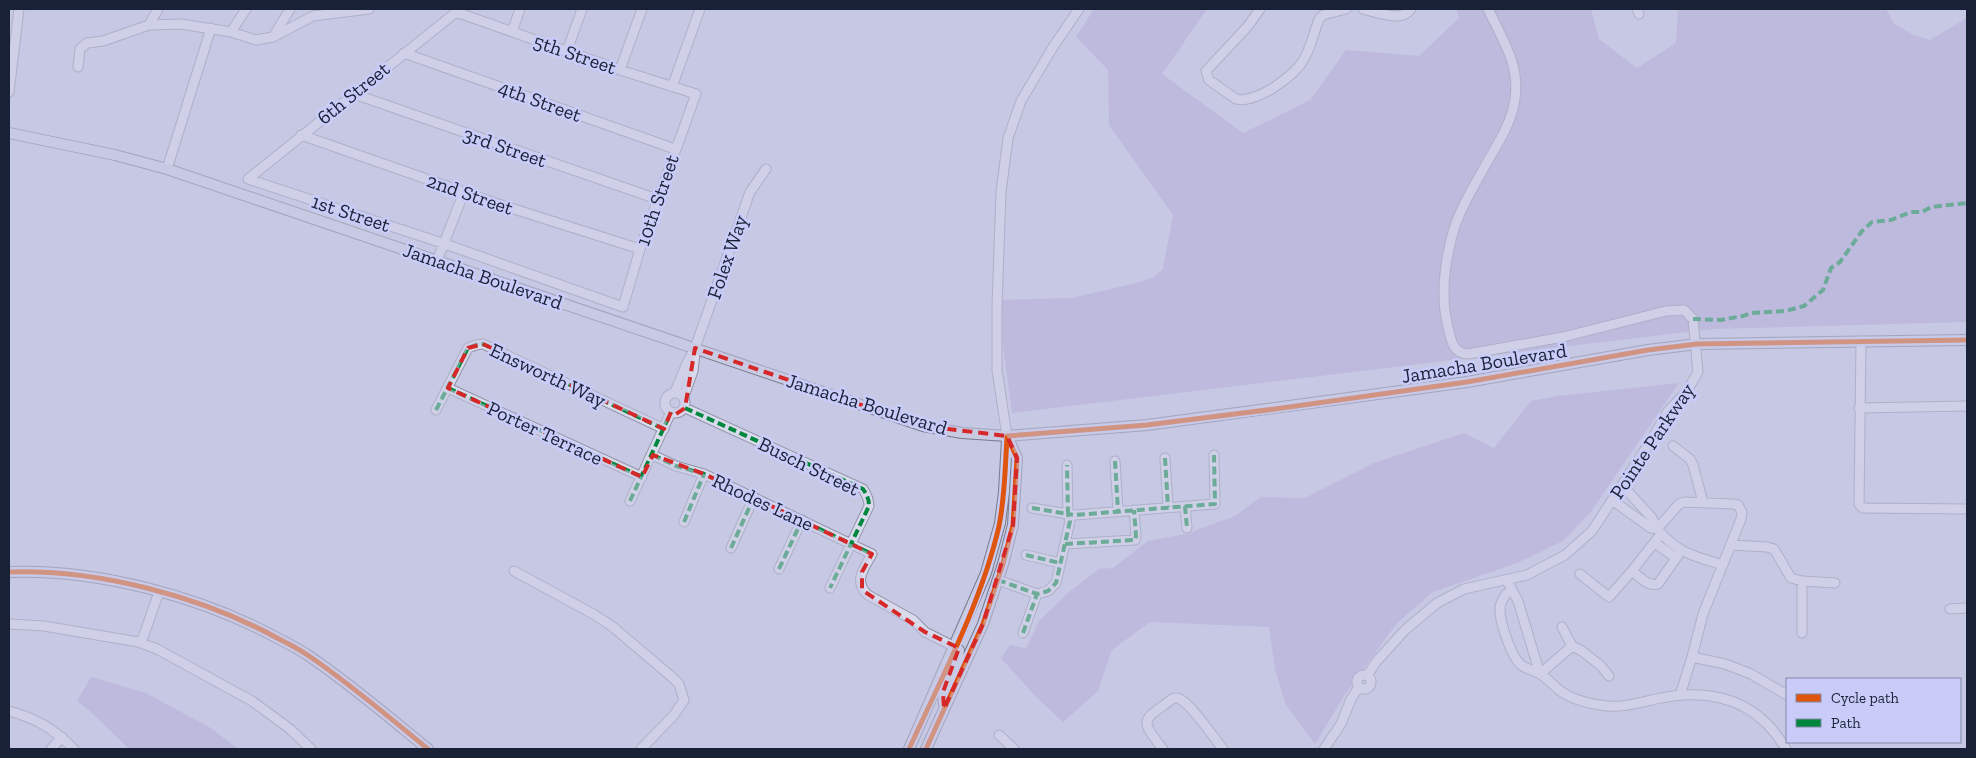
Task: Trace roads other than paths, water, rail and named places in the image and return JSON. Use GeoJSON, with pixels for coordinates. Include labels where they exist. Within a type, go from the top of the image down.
{"type":"FeatureCollection","features":[{"type":"Feature","properties":{"kind":"main road","name":"Jamacha Boulevard"},"geometry":{"type":"LineString","coordinates":[[9,133],[114,155],[167,169],[923,426],[962,433],[1008,436],[1147,425],[1467,382],[1648,350],[1697,344],[1967,340]]}},
{"type":"Feature","properties":{"kind":"main road"},"geometry":{"type":"LineString","coordinates":[[910,749],[986,573],[998,529],[1004,492],[1008,436]]}},
{"type":"Feature","properties":{"kind":"main road"},"geometry":{"type":"LineString","coordinates":[[926,749],[983,624],[1013,526],[1017,458],[1008,436]]}},
{"type":"Feature","properties":{"kind":"main road"},"geometry":{"type":"LineString","coordinates":[[998,529],[1002,540],[995,572],[998,580]]}},
{"type":"Feature","properties":{"kind":"main road"},"geometry":{"type":"LineString","coordinates":[[9,572],[59,574],[111,580],[189,600],[230,615],[253,625],[308,655],[428,749]]}},
{"type":"Feature","properties":{"kind":"main road"},"geometry":{"type":"LineString","coordinates":[[944,709],[943,692],[958,659],[959,650],[955,646]]}},
{"type":"Feature","properties":{"kind":"street"},"geometry":{"type":"LineString","coordinates":[[9,92],[9,77],[19,9]]}},
{"type":"Feature","properties":{"kind":"street"},"geometry":{"type":"LineString","coordinates":[[149,25],[158,9]]}},
{"type":"Feature","properties":{"kind":"street"},"geometry":{"type":"LineString","coordinates":[[231,32],[246,9]]}},
{"type":"Feature","properties":{"kind":"street"},"geometry":{"type":"LineString","coordinates":[[273,37],[290,9]]}},
{"type":"Feature","properties":{"kind":"street"},"geometry":{"type":"LineString","coordinates":[[78,67],[80,49],[87,43],[102,41],[149,25],[181,24],[211,28],[256,40],[273,37],[313,16],[369,9]]}},
{"type":"Feature","properties":{"kind":"street"},"geometry":{"type":"LineString","coordinates":[[512,32],[520,9]]}},
{"type":"Feature","properties":{"kind":"street"},"geometry":{"type":"LineString","coordinates":[[567,51],[582,9]]}},
{"type":"Feature","properties":{"kind":"street"},"geometry":{"type":"LineString","coordinates":[[620,70],[642,9]]}},
{"type":"Feature","properties":{"kind":"street"},"geometry":{"type":"LineString","coordinates":[[672,88],[700,9]]}},
{"type":"Feature","properties":{"kind":"street"},"geometry":{"type":"LineString","coordinates":[[1008,436],[996,370],[996,307],[1001,192],[1008,138],[1021,101],[1053,47],[1079,9]]}},
{"type":"Feature","properties":{"kind":"street"},"geometry":{"type":"LineString","coordinates":[[1260,9],[1248,26],[1206,71],[1209,80],[1236,99],[1241,100],[1257,96],[1290,76],[1304,59],[1319,18],[1323,15],[1346,9]]}},
{"type":"Feature","properties":{"kind":"street"},"geometry":{"type":"LineString","coordinates":[[1363,9],[1400,16],[1406,14],[1411,9]]}},
{"type":"Feature","properties":{"kind":"street","name":"Pointe Parkway"},"geometry":{"type":"LineString","coordinates":[[1324,749],[1341,724],[1351,699],[1359,687],[1358,678],[1368,676],[1376,662],[1404,630],[1437,603],[1464,590],[1527,575],[1565,555],[1592,531],[1668,411],[1687,391],[1698,372],[1697,344],[1693,319],[1684,310],[1666,312],[1563,337],[1468,354],[1460,353],[1455,349],[1446,322],[1444,293],[1454,228],[1463,207],[1508,125],[1516,96],[1516,75],[1511,55],[1488,9]]}},
{"type":"Feature","properties":{"kind":"street","name":"5th Street"},"geometry":{"type":"LineString","coordinates":[[458,10],[512,32],[672,88],[696,94]]}},
{"type":"Feature","properties":{"kind":"street","name":"6th Street"},"geometry":{"type":"LineString","coordinates":[[248,179],[458,10]]}},
{"type":"Feature","properties":{"kind":"street"},"geometry":{"type":"LineString","coordinates":[[167,169],[211,28]]}},
{"type":"Feature","properties":{"kind":"street","name":"4th Street"},"geometry":{"type":"LineString","coordinates":[[404,53],[675,149]]}},
{"type":"Feature","properties":{"kind":"street","name":"3rd Street"},"geometry":{"type":"LineString","coordinates":[[354,94],[658,200]]}},
{"type":"Feature","properties":{"kind":"street","name":"10th Street"},"geometry":{"type":"LineString","coordinates":[[623,307],[640,249],[696,94]]}},
{"type":"Feature","properties":{"kind":"street","name":"2nd Street"},"geometry":{"type":"LineString","coordinates":[[301,135],[464,192],[640,249]]}},
{"type":"Feature","properties":{"kind":"street","name":"Folex Way"},"geometry":{"type":"LineString","coordinates":[[679,394],[693,371],[695,348],[750,192],[766,169]]}},
{"type":"Feature","properties":{"kind":"street","name":"1st Street"},"geometry":{"type":"LineString","coordinates":[[248,179],[445,244],[623,307]]}},
{"type":"Feature","properties":{"kind":"street"},"geometry":{"type":"LineString","coordinates":[[438,261],[464,192]]}},
{"type":"Feature","properties":{"kind":"street"},"geometry":{"type":"LineString","coordinates":[[1861,341],[1859,504],[1863,508],[1967,509]]}},
{"type":"Feature","properties":{"kind":"street","name":"Ensworth Way"},"geometry":{"type":"LineString","coordinates":[[436,410],[468,348],[483,344],[664,429]]}},
{"type":"Feature","properties":{"kind":"street","name":"Porter Terrace"},"geometry":{"type":"LineString","coordinates":[[448,388],[642,478]]}},
{"type":"Feature","properties":{"kind":"street"},"geometry":{"type":"LineString","coordinates":[[679,394],[685,400],[684,408],[678,413],[670,412],[665,406],[668,395],[679,394]]}},
{"type":"Feature","properties":{"kind":"street"},"geometry":{"type":"LineString","coordinates":[[1859,408],[1967,406]]}},
{"type":"Feature","properties":{"kind":"street","name":"Busch Street"},"geometry":{"type":"LineString","coordinates":[[684,408],[863,490],[869,499],[869,506],[830,588]]}},
{"type":"Feature","properties":{"kind":"street"},"geometry":{"type":"LineString","coordinates":[[630,502],[670,412]]}},
{"type":"Feature","properties":{"kind":"street"},"geometry":{"type":"LineString","coordinates":[[1673,446],[1693,464],[1703,502]]}},
{"type":"Feature","properties":{"kind":"street","name":"Rhodes Lane"},"geometry":{"type":"LineString","coordinates":[[652,455],[676,466],[704,474],[872,554],[862,572],[860,583],[862,590],[913,620],[925,632],[955,646]]}},
{"type":"Feature","properties":{"kind":"street"},"geometry":{"type":"LineString","coordinates":[[1032,508],[1075,515],[1215,504],[1214,455]]}},
{"type":"Feature","properties":{"kind":"street"},"geometry":{"type":"LineString","coordinates":[[1165,458],[1168,507]]}},
{"type":"Feature","properties":{"kind":"street"},"geometry":{"type":"LineString","coordinates":[[1115,461],[1118,511]]}},
{"type":"Feature","properties":{"kind":"street"},"geometry":{"type":"LineString","coordinates":[[998,580],[1037,594],[1048,592],[1056,583],[1070,521],[1068,514],[1067,465]]}},
{"type":"Feature","properties":{"kind":"street"},"geometry":{"type":"LineString","coordinates":[[684,522],[704,474]]}},
{"type":"Feature","properties":{"kind":"street"},"geometry":{"type":"LineString","coordinates":[[1622,485],[1655,523],[1659,532],[1678,555]]}},
{"type":"Feature","properties":{"kind":"street"},"geometry":{"type":"LineString","coordinates":[[731,548],[754,497]]}},
{"type":"Feature","properties":{"kind":"street"},"geometry":{"type":"LineString","coordinates":[[1612,500],[1659,532]]}},
{"type":"Feature","properties":{"kind":"street"},"geometry":{"type":"LineString","coordinates":[[1580,574],[1608,597],[1611,596],[1654,543],[1659,532],[1679,504],[1703,502],[1738,505],[1741,519],[1703,614],[1680,695]]}},
{"type":"Feature","properties":{"kind":"street"},"geometry":{"type":"LineString","coordinates":[[1185,506],[1186,528]]}},
{"type":"Feature","properties":{"kind":"street"},"geometry":{"type":"LineString","coordinates":[[1637,518],[1643,509]]}},
{"type":"Feature","properties":{"kind":"street"},"geometry":{"type":"LineString","coordinates":[[1065,544],[1135,540],[1134,510]]}},
{"type":"Feature","properties":{"kind":"street"},"geometry":{"type":"LineString","coordinates":[[779,569],[802,520]]}},
{"type":"Feature","properties":{"kind":"street"},"geometry":{"type":"LineString","coordinates":[[1654,543],[1678,555],[1723,565]]}},
{"type":"Feature","properties":{"kind":"street"},"geometry":{"type":"LineString","coordinates":[[1730,545],[1774,549],[1791,578],[1802,581],[1835,583]]}},
{"type":"Feature","properties":{"kind":"street"},"geometry":{"type":"LineString","coordinates":[[1026,555],[1060,564]]}},
{"type":"Feature","properties":{"kind":"street"},"geometry":{"type":"LineString","coordinates":[[1632,571],[1648,584],[1658,584],[1678,555]]}},
{"type":"Feature","properties":{"kind":"street"},"geometry":{"type":"LineString","coordinates":[[514,571],[595,615],[612,627],[679,684],[684,700],[674,715],[641,749]]}},
{"type":"Feature","properties":{"kind":"street"},"geometry":{"type":"LineString","coordinates":[[1507,581],[1507,617],[1514,654],[1520,665],[1540,674],[1560,690],[1575,699],[1601,706],[1629,705],[1680,695],[1709,695],[1737,703],[1754,712],[1776,733],[1786,749]]}},
{"type":"Feature","properties":{"kind":"street"},"geometry":{"type":"LineString","coordinates":[[1507,581],[1518,602],[1540,674]]}},
{"type":"Feature","properties":{"kind":"street"},"geometry":{"type":"LineString","coordinates":[[1802,581],[1802,633]]}},
{"type":"Feature","properties":{"kind":"street"},"geometry":{"type":"LineString","coordinates":[[141,643],[158,592]]}},
{"type":"Feature","properties":{"kind":"street"},"geometry":{"type":"LineString","coordinates":[[1023,633],[1037,594]]}},
{"type":"Feature","properties":{"kind":"street"},"geometry":{"type":"LineString","coordinates":[[1950,609],[1967,608]]}},
{"type":"Feature","properties":{"kind":"street"},"geometry":{"type":"LineString","coordinates":[[9,624],[44,626],[141,643],[156,649],[252,701],[290,729],[311,749]]}},
{"type":"Feature","properties":{"kind":"street"},"geometry":{"type":"LineString","coordinates":[[1562,627],[1572,646],[1582,651],[1601,666],[1609,676]]}},
{"type":"Feature","properties":{"kind":"street"},"geometry":{"type":"LineString","coordinates":[[1540,674],[1572,646]]}},
{"type":"Feature","properties":{"kind":"street"},"geometry":{"type":"LineString","coordinates":[[1692,658],[1725,664],[1751,674],[1786,694]]}},
{"type":"Feature","properties":{"kind":"street"},"geometry":{"type":"LineString","coordinates":[[1163,749],[1147,728],[1146,722],[1149,717],[1174,698],[1181,700],[1223,749]]}},
{"type":"Feature","properties":{"kind":"street"},"geometry":{"type":"LineString","coordinates":[[9,711],[37,720],[62,737],[74,749]]}},
{"type":"Feature","properties":{"kind":"street"},"geometry":{"type":"LineString","coordinates":[[999,735],[1014,749]]}},
{"type":"Feature","properties":{"kind":"street"},"geometry":{"type":"LineString","coordinates":[[51,749],[62,737]]}}]}
